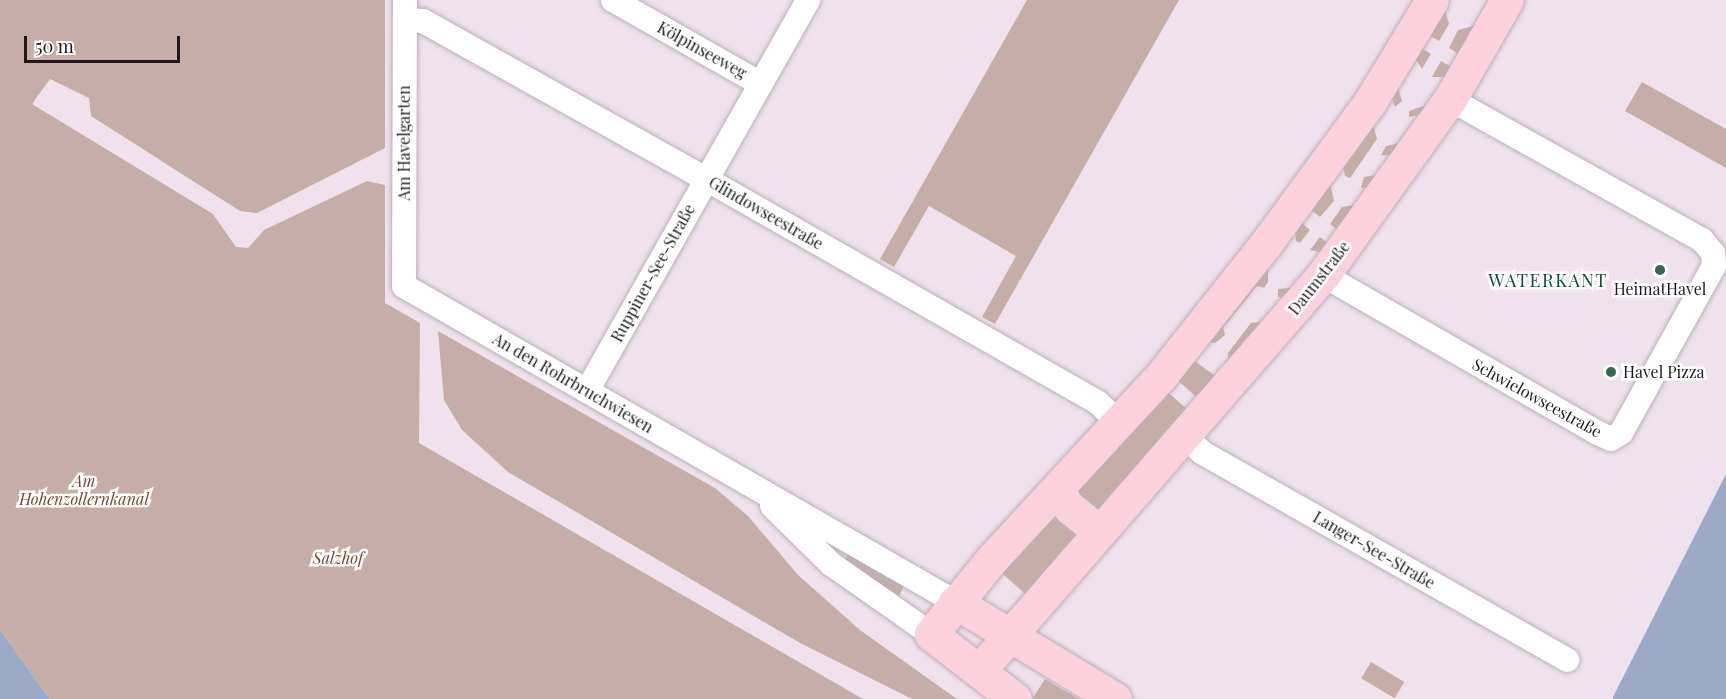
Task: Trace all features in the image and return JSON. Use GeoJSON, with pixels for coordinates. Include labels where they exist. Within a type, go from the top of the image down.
{"type":"FeatureCollection","features":[{"type":"Feature","properties":{"kind":"main road"},"geometry":{"type":"LineString","coordinates":[[1015,699],[931,634],[955,602],[1161,376],[1294,208],[1370,102],[1432,0]]}},
{"type":"Feature","properties":{"kind":"main road","name":"Daumstraße"},"geometry":{"type":"LineString","coordinates":[[979,671],[1323,275],[1450,99],[1507,0]]}},
{"type":"Feature","properties":{"kind":"main road"},"geometry":{"type":"LineString","coordinates":[[1056,491],[1070,508],[1100,532]]}},
{"type":"Feature","properties":{"kind":"main road"},"geometry":{"type":"LineString","coordinates":[[955,602],[1115,699]]}},
{"type":"Feature","properties":{"kind":"street","name":"Kölpinseeweg"},"geometry":{"type":"LineString","coordinates":[[612,0],[759,83]]}},
{"type":"Feature","properties":{"kind":"street","name":"Ruppiner-See-Straße"},"geometry":{"type":"LineString","coordinates":[[587,391],[759,83],[808,0]]}},
{"type":"Feature","properties":{"kind":"street","name":"Glindowseestraße"},"geometry":{"type":"LineString","coordinates":[[405,10],[1097,402],[1119,422]]}},
{"type":"Feature","properties":{"kind":"street","name":"Am Havelgarten"},"geometry":{"type":"LineString","coordinates":[[404,286],[405,10]]}},
{"type":"Feature","properties":{"kind":"street","name":"Schwielowseestraße"},"geometry":{"type":"LineString","coordinates":[[1323,275],[1598,433],[1611,439],[1621,433],[1714,266],[1713,253],[1702,240],[1450,99]]}},
{"type":"Feature","properties":{"kind":"street","name":"An den Rohrbruchwiesen"},"geometry":{"type":"LineString","coordinates":[[404,286],[955,602]]}},
{"type":"Feature","properties":{"kind":"street","name":"Langer-See-Straße"},"geometry":{"type":"LineString","coordinates":[[1184,436],[1203,453],[1567,660]]}},
{"type":"Feature","properties":{"kind":"street","name":"An den Rohrbruchwiesen"},"geometry":{"type":"LineString","coordinates":[[743,479],[831,564],[931,634]]}},
{"type":"Feature","properties":{"kind":"green space"},"geometry":{"type":"Polygon","coordinates":[[[0,0],[385,0],[385,148],[257,213],[240,211],[91,116],[89,98],[50,79],[32,104],[213,214],[236,247],[248,248],[264,230],[367,181],[385,185],[385,303],[420,323],[419,443],[863,699],[50,699],[0,630],[0,0]]]}},
{"type":"Feature","properties":{"kind":"green space"},"geometry":{"type":"Polygon","coordinates":[[[1027,0],[1179,0],[995,324],[982,317],[1016,256],[929,206],[894,267],[880,259],[1027,0]]]}},
{"type":"Feature","properties":{"kind":"green space"},"geometry":{"type":"Polygon","coordinates":[[[1444,7],[1449,24],[1439,41],[1425,33],[1444,7]]]}},
{"type":"Feature","properties":{"kind":"green space"},"geometry":{"type":"Polygon","coordinates":[[[1477,25],[1462,56],[1449,48],[1458,30],[1477,25]]]}},
{"type":"Feature","properties":{"kind":"green space"},"geometry":{"type":"Polygon","coordinates":[[[1418,46],[1431,54],[1422,69],[1415,58],[1397,84],[1402,101],[1395,107],[1391,96],[1372,122],[1377,139],[1350,178],[1345,176],[1343,166],[1330,183],[1334,201],[1320,217],[1307,207],[1418,46]]]}},
{"type":"Feature","properties":{"kind":"green space"},"geometry":{"type":"Polygon","coordinates":[[[1441,61],[1455,69],[1343,234],[1330,224],[1342,207],[1360,204],[1373,187],[1361,188],[1364,177],[1382,174],[1394,156],[1381,155],[1386,146],[1404,142],[1421,115],[1409,117],[1409,111],[1429,104],[1446,77],[1432,77],[1441,61]]]}},
{"type":"Feature","properties":{"kind":"green space"},"geometry":{"type":"Polygon","coordinates":[[[1642,82],[1726,129],[1726,168],[1625,111],[1642,82]]]}},
{"type":"Feature","properties":{"kind":"green space"},"geometry":{"type":"Polygon","coordinates":[[[1298,220],[1310,230],[1300,243],[1296,241],[1295,231],[1268,264],[1268,282],[1264,288],[1257,286],[1223,327],[1225,335],[1215,343],[1208,342],[1298,220]]]}},
{"type":"Feature","properties":{"kind":"green space"},"geometry":{"type":"Polygon","coordinates":[[[1320,237],[1333,247],[1236,365],[1228,363],[1228,353],[1251,323],[1268,321],[1289,297],[1278,297],[1278,289],[1297,287],[1324,253],[1310,250],[1320,237]]]}},
{"type":"Feature","properties":{"kind":"green space"},"geometry":{"type":"Polygon","coordinates":[[[438,331],[715,488],[748,516],[798,575],[860,630],[957,699],[912,699],[800,643],[508,472],[462,430],[444,400],[438,331]]]}},
{"type":"Feature","properties":{"kind":"green space"},"geometry":{"type":"Polygon","coordinates":[[[1189,357],[1221,380],[1202,402],[1174,377],[1189,357]]]}},
{"type":"Feature","properties":{"kind":"green space"},"geometry":{"type":"Polygon","coordinates":[[[1164,389],[1192,413],[1103,515],[1075,491],[1164,389]]]}},
{"type":"Feature","properties":{"kind":"green space"},"geometry":{"type":"Polygon","coordinates":[[[1053,510],[1081,535],[1027,596],[999,570],[1053,510]]]}},
{"type":"Feature","properties":{"kind":"green space"},"geometry":{"type":"Polygon","coordinates":[[[848,553],[905,584],[899,596],[845,562],[848,553]]]}},
{"type":"Feature","properties":{"kind":"green space"},"geometry":{"type":"Polygon","coordinates":[[[1371,662],[1404,682],[1395,698],[1361,678],[1371,662]]]}},
{"type":"Feature","properties":{"kind":"green space"},"geometry":{"type":"Polygon","coordinates":[[[1045,679],[1079,699],[1032,699],[1045,679]]]}},
{"type":"Feature","properties":{"kind":"water"},"geometry":{"type":"Polygon","coordinates":[[[1726,474],[1726,699],[1613,699],[1613,697],[1726,474]]]}},
{"type":"Feature","properties":{"kind":"water"},"geometry":{"type":"Polygon","coordinates":[[[0,630],[50,699],[0,699],[0,630]]]}},
{"type":"Feature","properties":{"kind":"place","name":"HeimatHavel"},"geometry":{"type":"Point","coordinates":[1660,270]}},
{"type":"Feature","properties":{"kind":"place","name":"Havel Pizza"},"geometry":{"type":"Point","coordinates":[1611,372]}},
{"type":"Feature","properties":{"kind":"district","name":"WATERKANT"},"geometry":{"type":"Point","coordinates":[1548,280]}},
{"type":"Feature","properties":{"kind":"park label","name":"Am Hohenzollernkanal"},"geometry":{"type":"Point","coordinates":[84,490]}},
{"type":"Feature","properties":{"kind":"park label","name":"Salzhof"},"geometry":{"type":"Point","coordinates":[338,558]}}]}
